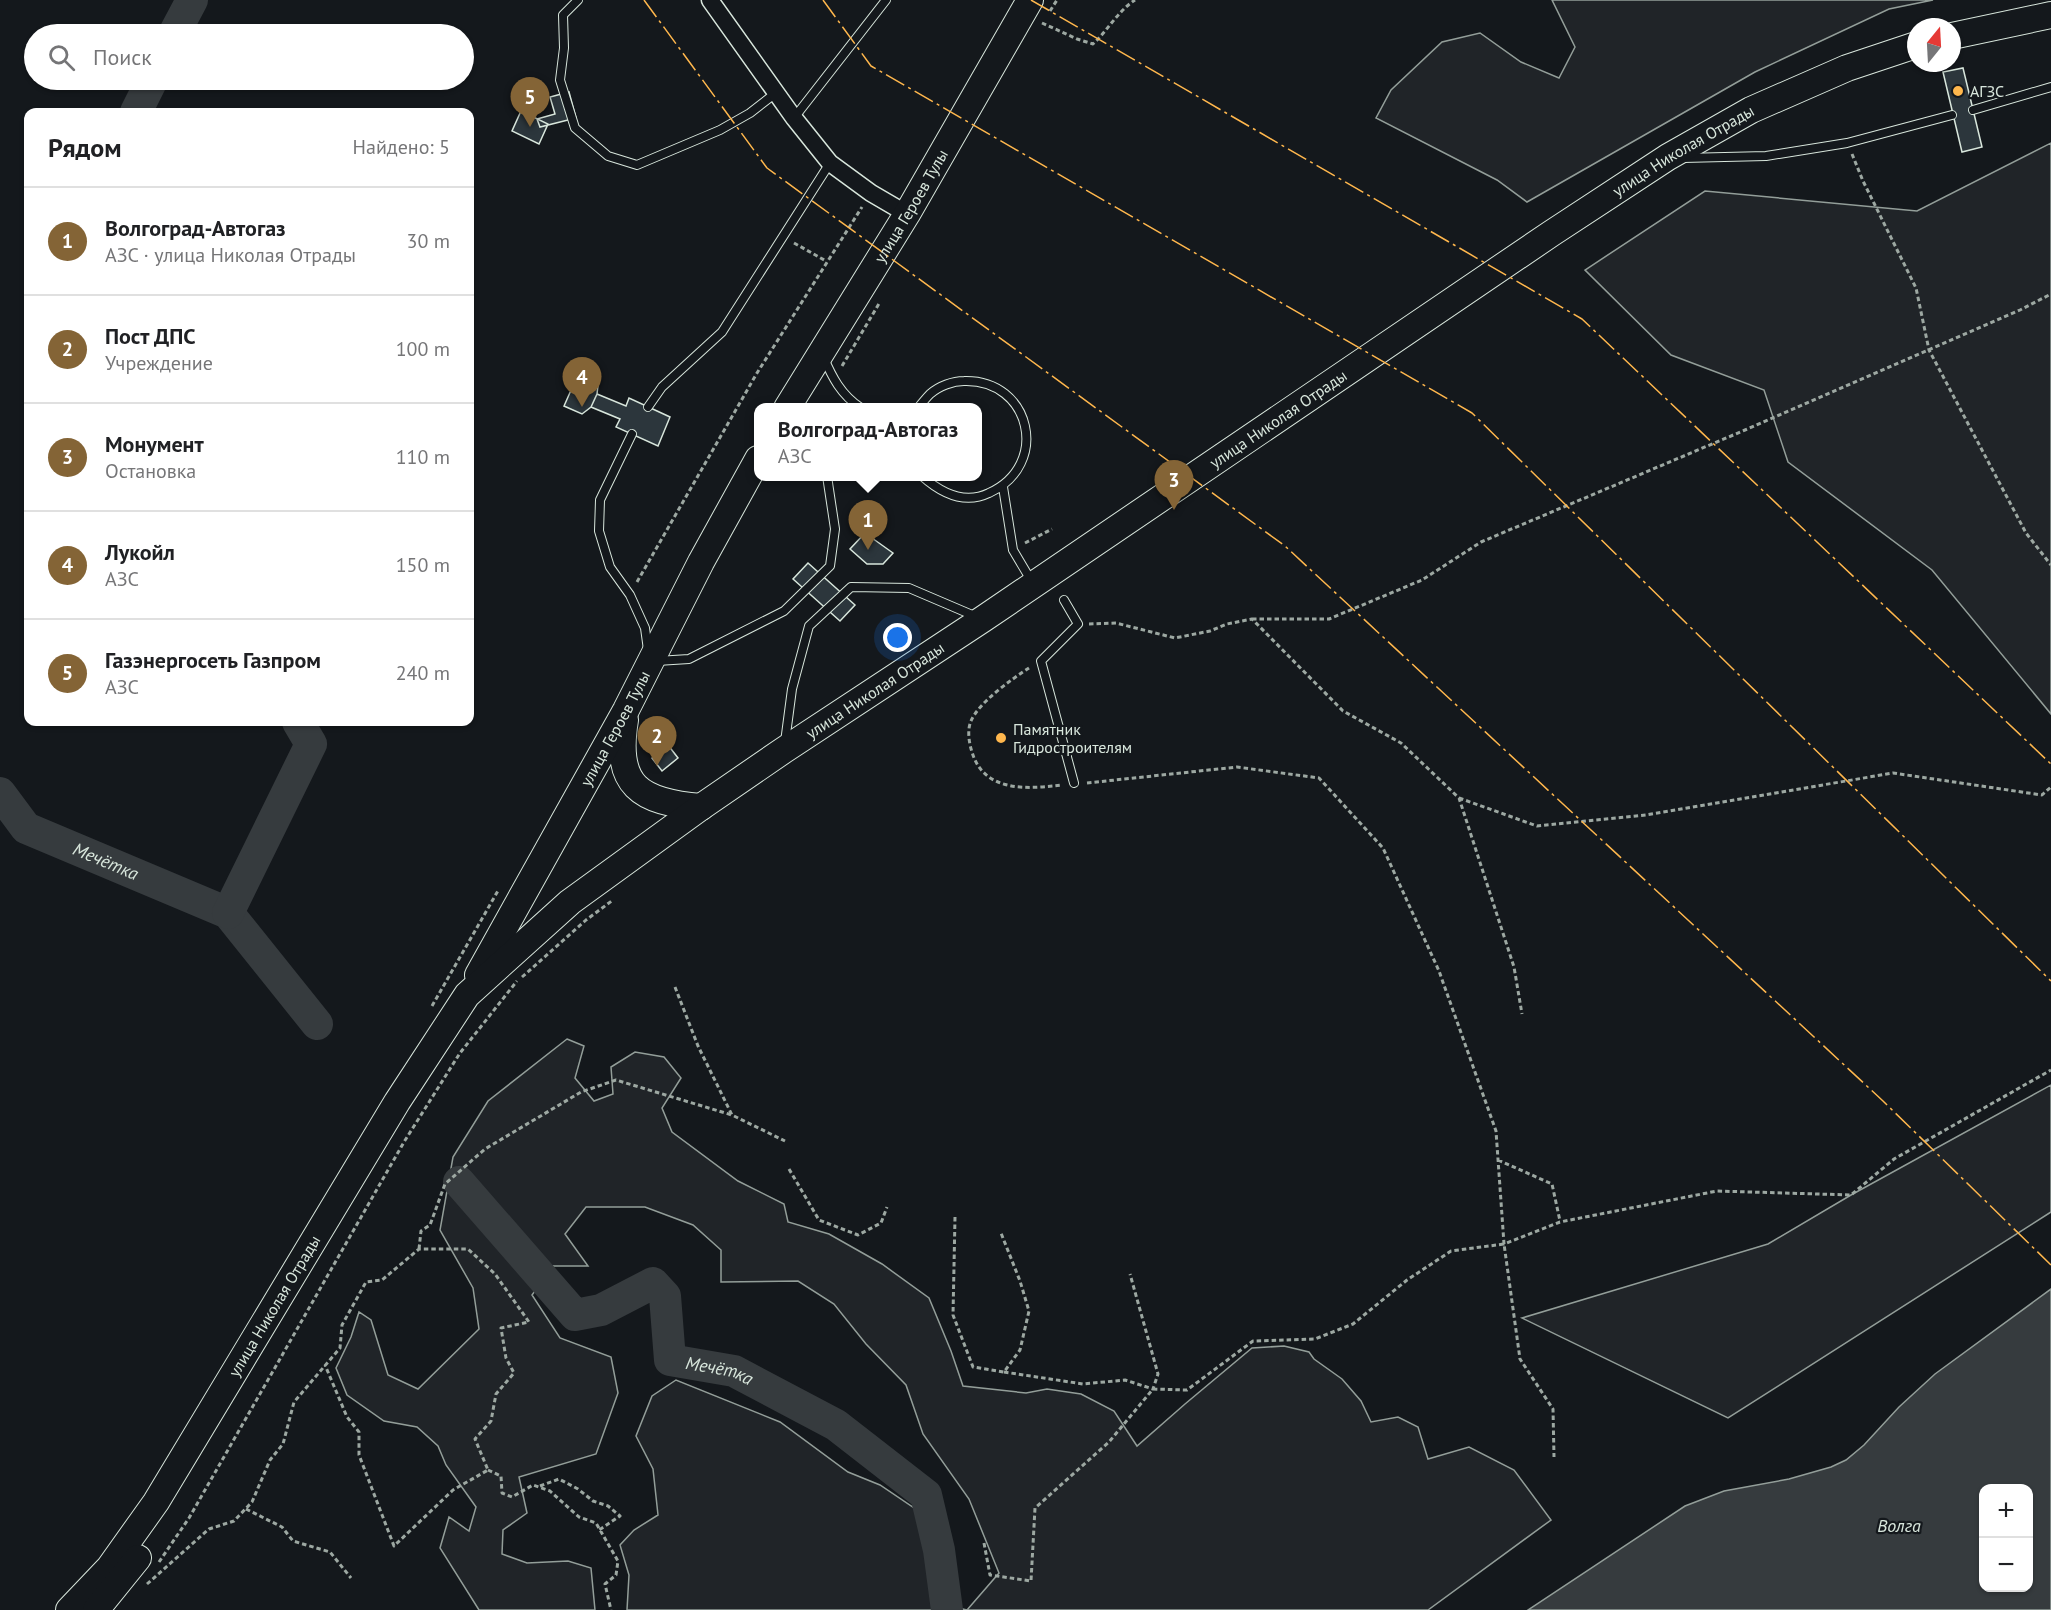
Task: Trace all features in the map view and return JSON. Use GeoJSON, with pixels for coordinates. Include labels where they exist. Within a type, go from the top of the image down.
{"type":"FeatureCollection","features":[{"type":"Feature","properties":{"kind":"main road","name":"улица Героев Тулы"},"geometry":{"type":"LineString","coordinates":[[794,402],[821,352],[907,214],[1027,4]]}},
{"type":"Feature","properties":{"kind":"main road"},"geometry":{"type":"LineString","coordinates":[[1961,34],[2051,15]]}},
{"type":"Feature","properties":{"kind":"main road","name":"улица Николая Отрады"},"geometry":{"type":"LineString","coordinates":[[69,1610],[109,1568],[136,1533],[172,1478],[397,1102],[467,995],[570,902],[784,750],[983,619],[1552,233],[1668,157],[1751,110],[1847,68],[1907,48]]}},
{"type":"Feature","properties":{"kind":"main road","name":"улица Героев Тулы"},"geometry":{"type":"LineString","coordinates":[[467,995],[627,711],[701,562],[754,468]]}},
{"type":"Feature","properties":{"kind":"main road"},"geometry":{"type":"LineString","coordinates":[[627,711],[621,742],[623,761],[637,788],[662,802],[701,807]]}},
{"type":"Feature","properties":{"kind":"main road","name":"улица Николая Отрады"},"geometry":{"type":"LineString","coordinates":[[103,1602],[150,1542],[186,1486],[322,1250],[407,1110],[467,995]]}},
{"type":"Feature","properties":{"kind":"street"},"geometry":{"type":"LineString","coordinates":[[710,0],[794,118],[830,163],[871,193],[907,214]]}},
{"type":"Feature","properties":{"kind":"lane"},"geometry":{"type":"LineString","coordinates":[[578,0],[564,15],[564,48],[560,80],[575,129],[608,156],[637,165],[720,130],[750,113],[777,92]]}},
{"type":"Feature","properties":{"kind":"lane"},"geometry":{"type":"LineString","coordinates":[[794,118],[886,0]]}},
{"type":"Feature","properties":{"kind":"lane"},"geometry":{"type":"LineString","coordinates":[[1973,110],[2051,87]]}},
{"type":"Feature","properties":{"kind":"lane"},"geometry":{"type":"LineString","coordinates":[[1668,157],[1707,159],[1766,156],[1847,143],[1952,115]]}},
{"type":"Feature","properties":{"kind":"lane"},"geometry":{"type":"LineString","coordinates":[[648,407],[662,387],[722,332],[830,163]]}},
{"type":"Feature","properties":{"kind":"lane"},"geometry":{"type":"LineString","coordinates":[[821,352],[833,380],[854,403]]}},
{"type":"Feature","properties":{"kind":"lane"},"geometry":{"type":"LineString","coordinates":[[922,403],[932,392],[953,381],[978,381],[1000,390],[1018,407],[1026,428],[1026,450],[1018,471],[1003,487],[982,497],[959,498],[937,490],[927,481]]}},
{"type":"Feature","properties":{"kind":"lane"},"geometry":{"type":"LineString","coordinates":[[632,434],[600,500],[598,531],[610,567],[630,595],[645,628],[650,662],[689,659],[784,611],[830,566],[835,529],[828,481]]}},
{"type":"Feature","properties":{"kind":"lane"},"geometry":{"type":"LineString","coordinates":[[1003,487],[1013,550],[1033,584]]}},
{"type":"Feature","properties":{"kind":"lane"},"geometry":{"type":"LineString","coordinates":[[784,750],[792,689],[808,626],[852,587],[909,588],[983,619]]}},
{"type":"Feature","properties":{"kind":"lane"},"geometry":{"type":"LineString","coordinates":[[1064,600],[1078,624],[1041,661],[1074,783]]}},
{"type":"Feature","properties":{"kind":"path"},"geometry":{"type":"LineString","coordinates":[[1027,4],[1043,23],[1093,44],[1124,7],[1135,0]]}},
{"type":"Feature","properties":{"kind":"path"},"geometry":{"type":"LineString","coordinates":[[1847,143],[1863,181],[1916,288],[1929,350],[2026,533],[2051,565]]}},
{"type":"Feature","properties":{"kind":"path"},"geometry":{"type":"LineString","coordinates":[[630,595],[757,373],[871,193]]}},
{"type":"Feature","properties":{"kind":"path"},"geometry":{"type":"LineString","coordinates":[[784,237],[826,261]]}},
{"type":"Feature","properties":{"kind":"path"},"geometry":{"type":"LineString","coordinates":[[1078,624],[1116,623],[1175,638],[1252,619],[1329,619],[1422,580],[1481,542],[1929,350],[2051,294]]}},
{"type":"Feature","properties":{"kind":"path"},"geometry":{"type":"LineString","coordinates":[[833,380],[883,298]]}},
{"type":"Feature","properties":{"kind":"path"},"geometry":{"type":"LineString","coordinates":[[1013,550],[1052,529]]}},
{"type":"Feature","properties":{"kind":"path"},"geometry":{"type":"LineString","coordinates":[[1252,619],[1343,711],[1401,743],[1460,798],[1537,826],[1646,815],[1893,773],[2042,795],[2051,787]]}},
{"type":"Feature","properties":{"kind":"path"},"geometry":{"type":"LineString","coordinates":[[1041,661],[1013,678],[976,711],[970,722],[969,743],[975,764],[993,780],[1016,788],[1038,789],[1074,783],[1093,783],[1237,767],[1319,778],[1383,848],[1439,971],[1496,1131],[1504,1244],[1520,1359],[1553,1409],[1554,1457]]}},
{"type":"Feature","properties":{"kind":"path"},"geometry":{"type":"LineString","coordinates":[[1460,798],[1514,967],[1522,1014]]}},
{"type":"Feature","properties":{"kind":"path"},"geometry":{"type":"LineString","coordinates":[[158,1564],[189,1518],[404,1142],[460,1053],[516,982],[586,920],[614,899]]}},
{"type":"Feature","properties":{"kind":"path"},"geometry":{"type":"LineString","coordinates":[[675,987],[698,1046],[732,1115]]}},
{"type":"Feature","properties":{"kind":"path"},"geometry":{"type":"LineString","coordinates":[[955,1216],[953,1315],[973,1366],[1083,1384],[1125,1380],[1153,1389],[1187,1390],[1253,1341],[1315,1339],[1353,1324],[1407,1280],[1450,1251],[1504,1244],[1560,1222],[1717,1191],[1851,1195],[1894,1159],[2051,1070]]}},
{"type":"Feature","properties":{"kind":"path"},"geometry":{"type":"LineString","coordinates":[[420,1249],[421,1232],[430,1226],[445,1184],[485,1149],[581,1092],[616,1080],[732,1115],[785,1141]]}},
{"type":"Feature","properties":{"kind":"path"},"geometry":{"type":"LineString","coordinates":[[1498,1160],[1552,1184],[1560,1222]]}},
{"type":"Feature","properties":{"kind":"path"},"geometry":{"type":"LineString","coordinates":[[789,1169],[819,1220],[858,1235],[881,1223],[887,1207]]}},
{"type":"Feature","properties":{"kind":"path"},"geometry":{"type":"LineString","coordinates":[[1001,1233],[1029,1311],[1020,1350],[1004,1372]]}},
{"type":"Feature","properties":{"kind":"path"},"geometry":{"type":"LineString","coordinates":[[139,1591],[209,1529],[234,1521],[252,1502],[270,1460],[283,1444],[294,1402],[340,1348],[342,1325],[366,1282],[382,1280],[420,1249],[468,1249],[495,1274],[530,1322],[501,1328],[506,1358],[514,1373],[496,1394],[491,1421],[475,1439],[488,1470],[501,1476],[502,1492],[512,1497],[533,1485],[550,1491],[579,1517],[596,1523],[618,1561],[616,1575],[605,1584],[610,1610]]}},
{"type":"Feature","properties":{"kind":"path"},"geometry":{"type":"LineString","coordinates":[[984,1544],[990,1575],[1031,1581],[1035,1508],[1109,1442],[1153,1389],[1158,1374],[1130,1274]]}},
{"type":"Feature","properties":{"kind":"path"},"geometry":{"type":"LineString","coordinates":[[325,1365],[347,1417],[359,1432],[359,1455],[393,1546],[453,1490],[488,1470]]}},
{"type":"Feature","properties":{"kind":"path"},"geometry":{"type":"LineString","coordinates":[[538,1487],[559,1479],[578,1489],[593,1501],[608,1506],[620,1516],[599,1530]]}},
{"type":"Feature","properties":{"kind":"path"},"geometry":{"type":"LineString","coordinates":[[246,1509],[282,1527],[293,1541],[330,1551],[351,1578]]}},
{"type":"Feature","properties":{"kind":"path"},"geometry":{"type":"LineString","coordinates":[[145,1582],[152,1573]]}},
{"type":"Feature","properties":{"kind":"shaded area"},"geometry":{"type":"Polygon","coordinates":[[[1552,0],[1933,0],[1889,9],[1755,72],[1527,202],[1497,180],[1376,118],[1391,90],[1442,42],[1480,33],[1521,62],[1559,78],[1575,47],[1552,0]]]}},
{"type":"Feature","properties":{"kind":"shaded area"},"geometry":{"type":"Polygon","coordinates":[[[2051,143],[2051,714],[1932,570],[1788,462],[1764,390],[1671,355],[1585,270],[1705,191],[1917,211],[2051,143]]]}},
{"type":"Feature","properties":{"kind":"shaded area"},"geometry":{"type":"Polygon","coordinates":[[[567,1039],[584,1046],[575,1078],[594,1101],[613,1094],[611,1067],[635,1052],[664,1057],[681,1078],[662,1108],[672,1132],[738,1181],[784,1204],[788,1222],[829,1234],[882,1264],[929,1298],[963,1386],[1026,1393],[1047,1389],[1081,1394],[1114,1411],[1137,1446],[1252,1348],[1284,1346],[1309,1352],[1314,1359],[1342,1379],[1361,1401],[1371,1422],[1398,1417],[1418,1427],[1428,1459],[1469,1447],[1514,1470],[1551,1520],[1428,1610],[967,1610],[999,1573],[969,1499],[923,1434],[906,1385],[866,1344],[834,1304],[798,1281],[721,1282],[721,1250],[693,1225],[645,1207],[586,1207],[565,1234],[588,1266],[553,1266],[532,1295],[560,1338],[611,1357],[618,1393],[596,1454],[519,1477],[527,1513],[503,1530],[502,1554],[527,1563],[568,1561],[591,1568],[595,1610],[479,1610],[440,1548],[449,1517],[469,1531],[476,1507],[446,1465],[438,1446],[417,1427],[384,1421],[347,1395],[336,1368],[351,1337],[359,1312],[371,1320],[388,1375],[418,1389],[479,1329],[473,1288],[440,1230],[453,1157],[488,1101],[567,1039]]]}},
{"type":"Feature","properties":{"kind":"shaded area"},"geometry":{"type":"Polygon","coordinates":[[[2051,1085],[2051,1212],[1728,1418],[1522,1318],[1768,1244],[1851,1195],[2051,1085]]]}},
{"type":"Feature","properties":{"kind":"shaded area"},"geometry":{"type":"Polygon","coordinates":[[[676,1380],[780,1422],[848,1472],[880,1485],[917,1510],[928,1554],[932,1602],[967,1610],[627,1610],[629,1575],[620,1545],[634,1530],[658,1515],[653,1469],[636,1436],[652,1396],[676,1380]]]}},
{"type":"Feature","properties":{"kind":"water","name":"Волга"},"geometry":{"type":"Polygon","coordinates":[[[2051,1289],[2051,1610],[1528,1610],[1685,1506],[1724,1491],[1789,1479],[1831,1467],[1846,1460],[1864,1445],[1899,1407],[1935,1374],[2051,1289]]]}},
{"type":"Feature","properties":{"kind":"building","name":"АГЗС"},"geometry":{"type":"Polygon","coordinates":[[[1963,68],[1982,147],[1962,152],[1943,72],[1961,72],[1963,68]]]}},
{"type":"Feature","properties":{"kind":"building"},"geometry":{"type":"Polygon","coordinates":[[[569,92],[576,118],[540,127],[537,119],[555,114],[550,97],[569,92]]]}},
{"type":"Feature","properties":{"kind":"building"},"geometry":{"type":"Polygon","coordinates":[[[521,111],[548,124],[539,144],[512,131],[521,111]]]}},
{"type":"Feature","properties":{"kind":"building"},"geometry":{"type":"Polygon","coordinates":[[[580,370],[596,376],[598,385],[591,407],[582,414],[564,406],[580,370]]]}},
{"type":"Feature","properties":{"kind":"building"},"geometry":{"type":"Polygon","coordinates":[[[597,394],[626,406],[629,398],[670,417],[658,446],[616,427],[620,419],[591,407],[597,394]]]}},
{"type":"Feature","properties":{"kind":"building"},"geometry":{"type":"Polygon","coordinates":[[[865,533],[893,553],[883,564],[867,564],[850,549],[865,533]]]}},
{"type":"Feature","properties":{"kind":"building"},"geometry":{"type":"Polygon","coordinates":[[[808,563],[855,605],[840,621],[793,579],[808,563]]]}},
{"type":"Feature","properties":{"kind":"building"},"geometry":{"type":"Polygon","coordinates":[[[668,745],[678,758],[662,771],[652,758],[668,745]]]}},
{"type":"Feature","properties":{"kind":"waterway","name":"Мечётка"},"geometry":{"type":"LineString","coordinates":[[179,24],[192,0]]}},
{"type":"Feature","properties":{"kind":"waterway","name":"Мечётка"},"geometry":{"type":"LineString","coordinates":[[138,108],[147,90]]}},
{"type":"Feature","properties":{"kind":"waterway","name":"Мечётка"},"geometry":{"type":"LineString","coordinates":[[228,913],[311,744],[300,726]]}},
{"type":"Feature","properties":{"kind":"waterway","name":"Мечётка"},"geometry":{"type":"LineString","coordinates":[[0,793],[26,828],[228,913],[317,1024]]}},
{"type":"Feature","properties":{"kind":"waterway","name":"Мечётка"},"geometry":{"type":"LineString","coordinates":[[459,1182],[575,1315],[601,1310],[653,1283],[665,1296],[670,1360],[734,1371],[836,1425],[926,1495],[939,1550],[947,1610]]}},
{"type":"Feature","properties":{"kind":"power"},"geometry":{"type":"LineString","coordinates":[[644,0],[767,168],[1285,546],[1883,1101],[2051,1265]]}},
{"type":"Feature","properties":{"kind":"power"},"geometry":{"type":"LineString","coordinates":[[823,0],[871,66],[1472,413],[2051,981]]}},
{"type":"Feature","properties":{"kind":"power"},"geometry":{"type":"LineString","coordinates":[[1031,0],[1582,319],[2051,764]]}},
{"type":"Feature","properties":{"kind":"place","name":"АГЗС"},"geometry":{"type":"Point","coordinates":[1958,91]}},
{"type":"Feature","properties":{"kind":"place","name":"Газэнергосеть Газпром"},"geometry":{"type":"Point","coordinates":[530,127]}},
{"type":"Feature","properties":{"kind":"place","name":"Лукойл"},"geometry":{"type":"Point","coordinates":[582,407]}},
{"type":"Feature","properties":{"kind":"place","name":"Монумент"},"geometry":{"type":"Point","coordinates":[1174,510]}},
{"type":"Feature","properties":{"kind":"place","name":"Волгоград-Автогаз"},"geometry":{"type":"Point","coordinates":[868,550]}},
{"type":"Feature","properties":{"kind":"place","name":"Памятник Гидростроителям"},"geometry":{"type":"Point","coordinates":[1001,738]}},
{"type":"Feature","properties":{"kind":"place","name":"Пост ДПС"},"geometry":{"type":"Point","coordinates":[657,766]}}]}
